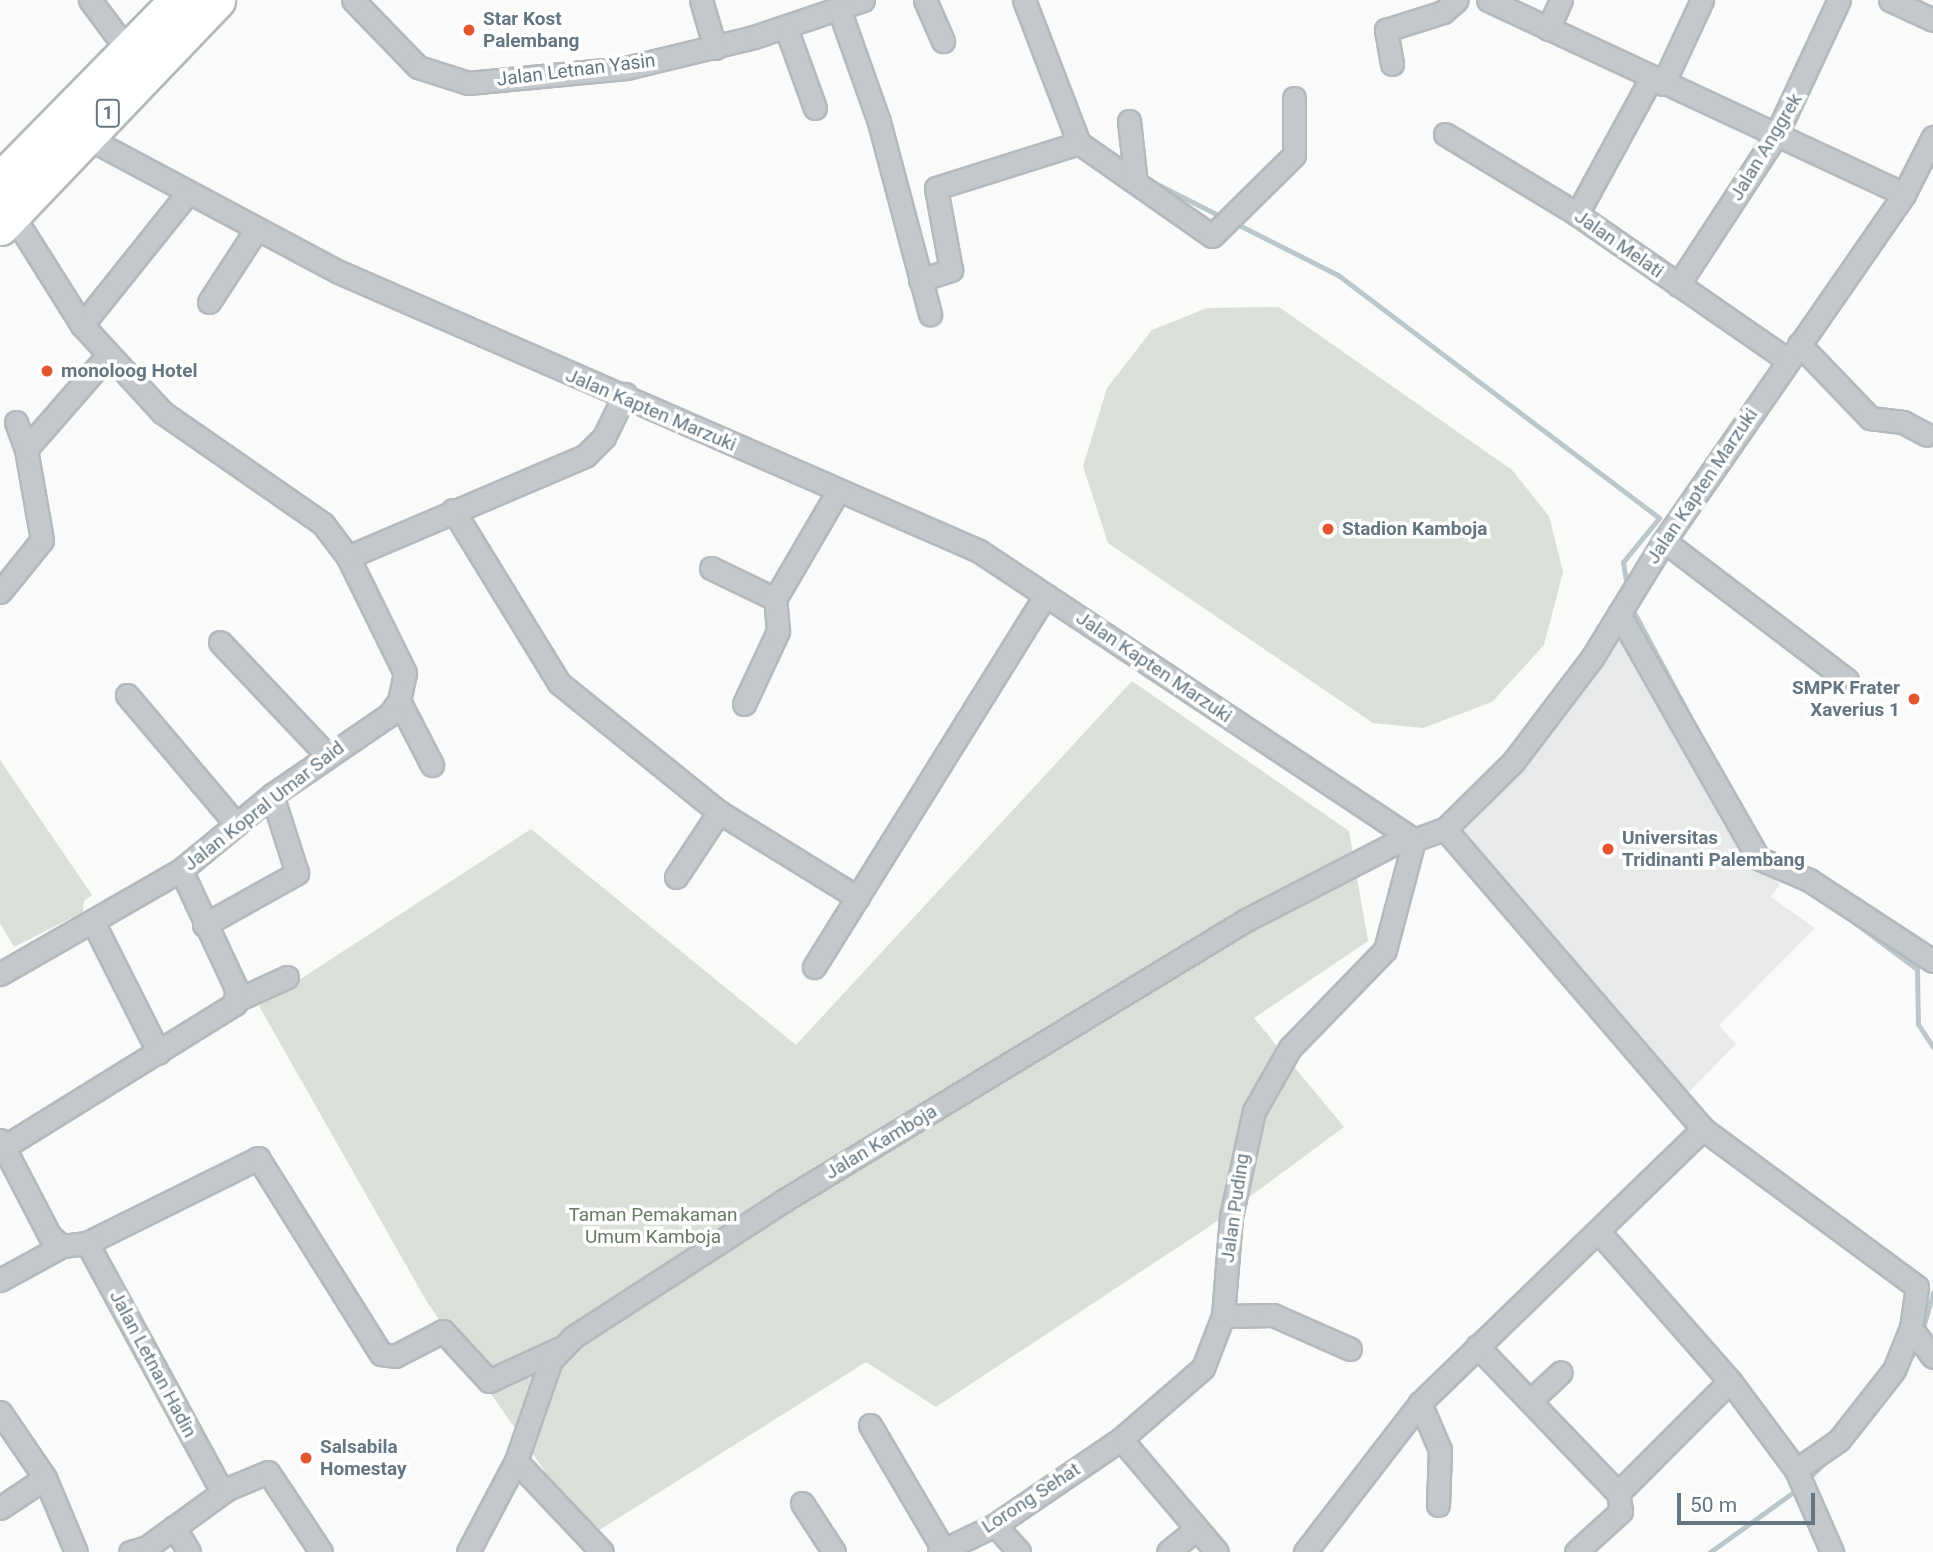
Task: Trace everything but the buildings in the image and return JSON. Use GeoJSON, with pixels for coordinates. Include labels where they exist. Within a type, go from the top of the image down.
{"type":"FeatureCollection","features":[{"type":"Feature","properties":{"kind":"highway","name":"1"},"geometry":{"type":"LineString","coordinates":[[4,207],[128,51],[179,0]]}},
{"type":"Feature","properties":{"kind":"highway","name":"1"},"geometry":{"type":"LineString","coordinates":[[4,207],[86,137],[216,0]]}},
{"type":"Feature","properties":{"kind":"street"},"geometry":{"type":"LineString","coordinates":[[90,0],[128,51]]}},
{"type":"Feature","properties":{"kind":"street","name":"Jalan Letnan Yasin"},"geometry":{"type":"LineString","coordinates":[[353,0],[418,67],[452,82],[626,68],[715,48],[786,28],[863,0]]}},
{"type":"Feature","properties":{"kind":"street"},"geometry":{"type":"LineString","coordinates":[[701,0],[715,48]]}},
{"type":"Feature","properties":{"kind":"street"},"geometry":{"type":"LineString","coordinates":[[925,0],[943,41]]}},
{"type":"Feature","properties":{"kind":"street"},"geometry":{"type":"LineString","coordinates":[[1024,0],[1079,143],[1212,236],[1219,233],[1294,155],[1293,98]]}},
{"type":"Feature","properties":{"kind":"street"},"geometry":{"type":"LineString","coordinates":[[1392,64],[1387,30],[1443,12],[1457,0]]}},
{"type":"Feature","properties":{"kind":"street"},"geometry":{"type":"LineString","coordinates":[[1488,0],[1776,137],[1903,194]]}},
{"type":"Feature","properties":{"kind":"street"},"geometry":{"type":"LineString","coordinates":[[1548,29],[1561,0]]}},
{"type":"Feature","properties":{"kind":"street"},"geometry":{"type":"LineString","coordinates":[[1577,214],[1702,0]]}},
{"type":"Feature","properties":{"kind":"street","name":"Jalan Anggrek"},"geometry":{"type":"LineString","coordinates":[[1678,285],[1776,137],[1839,0]]}},
{"type":"Feature","properties":{"kind":"street"},"geometry":{"type":"LineString","coordinates":[[1891,0],[1933,20]]}},
{"type":"Feature","properties":{"kind":"street"},"geometry":{"type":"LineString","coordinates":[[839,9],[879,122],[930,314]]}},
{"type":"Feature","properties":{"kind":"street"},"geometry":{"type":"LineString","coordinates":[[786,28],[815,108]]}},
{"type":"Feature","properties":{"kind":"street"},"geometry":{"type":"LineString","coordinates":[[1129,121],[1136,183]]}},
{"type":"Feature","properties":{"kind":"street","name":"Jalan Melati"},"geometry":{"type":"LineString","coordinates":[[1446,134],[1577,214],[1678,285],[1793,352],[1870,418],[1911,424],[1927,435]]}},
{"type":"Feature","properties":{"kind":"street","name":"Jalan Kapten Marzuki"},"geometry":{"type":"LineString","coordinates":[[86,137],[256,230],[566,375],[625,394],[838,491],[979,551],[1409,839],[1445,829],[1513,762],[1625,604],[1664,541],[1903,194],[1933,138]]}},
{"type":"Feature","properties":{"kind":"street"},"geometry":{"type":"LineString","coordinates":[[920,280],[951,270],[936,188],[1079,143]]}},
{"type":"Feature","properties":{"kind":"street"},"geometry":{"type":"LineString","coordinates":[[82,325],[187,194]]}},
{"type":"Feature","properties":{"kind":"street"},"geometry":{"type":"LineString","coordinates":[[4,207],[82,325],[107,356],[162,412],[219,456],[305,506],[348,557],[401,658],[399,701],[432,765]]}},
{"type":"Feature","properties":{"kind":"street"},"geometry":{"type":"LineString","coordinates":[[209,302],[256,230]]}},
{"type":"Feature","properties":{"kind":"street"},"geometry":{"type":"LineString","coordinates":[[26,449],[107,356]]}},
{"type":"Feature","properties":{"kind":"street"},"geometry":{"type":"LineString","coordinates":[[348,557],[585,456],[604,437],[625,394]]}},
{"type":"Feature","properties":{"kind":"street"},"geometry":{"type":"LineString","coordinates":[[0,592],[42,540],[26,449],[16,422]]}},
{"type":"Feature","properties":{"kind":"street"},"geometry":{"type":"LineString","coordinates":[[744,704],[778,631],[775,599],[838,491]]}},
{"type":"Feature","properties":{"kind":"street"},"geometry":{"type":"LineString","coordinates":[[453,510],[551,674],[719,812],[858,898]]}},
{"type":"Feature","properties":{"kind":"street"},"geometry":{"type":"LineString","coordinates":[[1664,541],[1847,680]]}},
{"type":"Feature","properties":{"kind":"street"},"geometry":{"type":"LineString","coordinates":[[711,568],[775,599]]}},
{"type":"Feature","properties":{"kind":"street"},"geometry":{"type":"LineString","coordinates":[[814,967],[1046,595]]}},
{"type":"Feature","properties":{"kind":"street"},"geometry":{"type":"LineString","coordinates":[[1625,604],[1758,858],[1798,874],[1933,960]]}},
{"type":"Feature","properties":{"kind":"street"},"geometry":{"type":"LineString","coordinates":[[220,642],[326,754]]}},
{"type":"Feature","properties":{"kind":"street"},"geometry":{"type":"LineString","coordinates":[[127,695],[236,824]]}},
{"type":"Feature","properties":{"kind":"street","name":"Jalan Kopral Umar Said"},"geometry":{"type":"LineString","coordinates":[[0,974],[94,924],[181,870],[326,754],[389,715],[399,701]]}},
{"type":"Feature","properties":{"kind":"street"},"geometry":{"type":"LineString","coordinates":[[204,925],[298,873],[272,795]]}},
{"type":"Feature","properties":{"kind":"street"},"geometry":{"type":"LineString","coordinates":[[676,877],[719,812]]}},
{"type":"Feature","properties":{"kind":"street"},"geometry":{"type":"LineString","coordinates":[[1445,829],[1703,1129],[1926,1296],[1922,1340],[1894,1370],[1857,1420],[1799,1475]]}},
{"type":"Feature","properties":{"kind":"street","name":"Jalan Puding"},"geometry":{"type":"LineString","coordinates":[[1121,1439],[1198,1373],[1223,1317],[1231,1217],[1254,1111],[1290,1048],[1385,950],[1409,839]]}},
{"type":"Feature","properties":{"kind":"street","name":"Jalan Kamboja"},"geometry":{"type":"LineString","coordinates":[[87,1243],[258,1158],[381,1354],[396,1356],[443,1331],[489,1381],[558,1349],[783,1201],[1212,941],[1409,839]]}},
{"type":"Feature","properties":{"kind":"street"},"geometry":{"type":"LineString","coordinates":[[181,870],[237,1000]]}},
{"type":"Feature","properties":{"kind":"street"},"geometry":{"type":"LineString","coordinates":[[94,924],[159,1053]]}},
{"type":"Feature","properties":{"kind":"street"},"geometry":{"type":"LineString","coordinates":[[62,1246],[50,1237],[2,1144],[159,1053],[237,1000],[287,977]]}},
{"type":"Feature","properties":{"kind":"street"},"geometry":{"type":"LineString","coordinates":[[1305,1552],[1420,1403],[1703,1129]]}},
{"type":"Feature","properties":{"kind":"street"},"geometry":{"type":"LineString","coordinates":[[1598,1231],[1730,1381],[1799,1475],[1832,1552]]}},
{"type":"Feature","properties":{"kind":"street"},"geometry":{"type":"LineString","coordinates":[[0,1280],[62,1246],[87,1243]]}},
{"type":"Feature","properties":{"kind":"street","name":"Jalan Letnan Hadin"},"geometry":{"type":"LineString","coordinates":[[87,1243],[218,1484],[227,1489]]}},
{"type":"Feature","properties":{"kind":"street"},"geometry":{"type":"LineString","coordinates":[[1223,1317],[1273,1315],[1350,1349]]}},
{"type":"Feature","properties":{"kind":"street"},"geometry":{"type":"LineString","coordinates":[[1477,1346],[1618,1493],[1621,1511],[1576,1552]]}},
{"type":"Feature","properties":{"kind":"street"},"geometry":{"type":"LineString","coordinates":[[468,1552],[516,1461],[558,1349]]}},
{"type":"Feature","properties":{"kind":"street"},"geometry":{"type":"LineString","coordinates":[[1530,1401],[1561,1372]]}},
{"type":"Feature","properties":{"kind":"street"},"geometry":{"type":"LineString","coordinates":[[1618,1493],[1730,1381]]}},
{"type":"Feature","properties":{"kind":"street"},"geometry":{"type":"LineString","coordinates":[[1420,1403],[1440,1450],[1438,1505]]}},
{"type":"Feature","properties":{"kind":"street"},"geometry":{"type":"LineString","coordinates":[[0,1412],[45,1478],[76,1552]]}},
{"type":"Feature","properties":{"kind":"street"},"geometry":{"type":"LineString","coordinates":[[870,1425],[941,1551]]}},
{"type":"Feature","properties":{"kind":"street"},"geometry":{"type":"LineString","coordinates":[[1121,1439],[1195,1530],[1217,1552]]}},
{"type":"Feature","properties":{"kind":"street","name":"Lorong Sehat"},"geometry":{"type":"LineString","coordinates":[[941,1551],[995,1525],[1121,1439]]}},
{"type":"Feature","properties":{"kind":"street"},"geometry":{"type":"LineString","coordinates":[[516,1461],[603,1552]]}},
{"type":"Feature","properties":{"kind":"street"},"geometry":{"type":"LineString","coordinates":[[130,1552],[174,1527],[227,1489],[273,1474],[321,1552]]}},
{"type":"Feature","properties":{"kind":"street"},"geometry":{"type":"LineString","coordinates":[[0,1508],[45,1478]]}},
{"type":"Feature","properties":{"kind":"street"},"geometry":{"type":"LineString","coordinates":[[802,1503],[829,1550]]}},
{"type":"Feature","properties":{"kind":"street"},"geometry":{"type":"LineString","coordinates":[[995,1525],[1019,1552]]}},
{"type":"Feature","properties":{"kind":"street"},"geometry":{"type":"LineString","coordinates":[[174,1527],[189,1552]]}},
{"type":"Feature","properties":{"kind":"street"},"geometry":{"type":"LineString","coordinates":[[1168,1552],[1195,1530]]}},
{"type":"Feature","properties":{"kind":"shaded area","name":"Universitas Tridinanti Palembang"},"geometry":{"type":"Polygon","coordinates":[[[1623,631],[1756,864],[1780,884],[1771,897],[1815,928],[1719,1025],[1736,1044],[1689,1092],[1456,835],[1623,631]]]}},
{"type":"Feature","properties":{"kind":"green space","name":"Stadion Kamboja"},"geometry":{"type":"Polygon","coordinates":[[[1279,307],[1512,470],[1549,516],[1563,572],[1544,645],[1492,702],[1423,728],[1373,723],[1108,543],[1083,466],[1107,388],[1152,330],[1207,308],[1279,307]]]}},
{"type":"Feature","properties":{"kind":"green space","name":"Taman Pemakaman Umum Kamboja"},"geometry":{"type":"Polygon","coordinates":[[[1132,681],[1349,831],[1368,941],[1254,1018],[1344,1127],[1210,1226],[936,1407],[866,1362],[590,1536],[427,1302],[259,1006],[531,829],[796,1045],[1132,681]]]}},
{"type":"Feature","properties":{"kind":"green space"},"geometry":{"type":"Polygon","coordinates":[[[0,760],[92,895],[84,901],[83,912],[14,947],[0,923],[0,760]]]}},
{"type":"Feature","properties":{"kind":"waterway"},"geometry":{"type":"LineString","coordinates":[[1149,180],[1224,218]]}},
{"type":"Feature","properties":{"kind":"waterway"},"geometry":{"type":"LineString","coordinates":[[1233,222],[1338,275],[1659,518],[1623,562],[1627,588]]}},
{"type":"Feature","properties":{"kind":"waterway"},"geometry":{"type":"LineString","coordinates":[[1630,605],[1698,732]]}},
{"type":"Feature","properties":{"kind":"waterway"},"geometry":{"type":"LineString","coordinates":[[1851,920],[1917,969],[1918,1024],[1933,1047]]}},
{"type":"Feature","properties":{"kind":"waterway"},"geometry":{"type":"LineString","coordinates":[[1922,1331],[1933,1293]]}},
{"type":"Feature","properties":{"kind":"waterway"},"geometry":{"type":"LineString","coordinates":[[1859,1430],[1918,1347]]}},
{"type":"Feature","properties":{"kind":"waterway"},"geometry":{"type":"LineString","coordinates":[[1806,1481],[1826,1461]]}},
{"type":"Feature","properties":{"kind":"waterway"},"geometry":{"type":"LineString","coordinates":[[1710,1552],[1799,1488]]}},
{"type":"Feature","properties":{"kind":"place","name":"Star Kost Palembang"},"geometry":{"type":"Point","coordinates":[469,30]}},
{"type":"Feature","properties":{"kind":"place","name":"monoloog Hotel"},"geometry":{"type":"Point","coordinates":[47,371]}},
{"type":"Feature","properties":{"kind":"place","name":"Stadion Kamboja"},"geometry":{"type":"Point","coordinates":[1328,529]}},
{"type":"Feature","properties":{"kind":"place","name":"SMPK Frater Xaverius 1"},"geometry":{"type":"Point","coordinates":[1914,699]}},
{"type":"Feature","properties":{"kind":"place","name":"Universitas Tridinanti Palembang"},"geometry":{"type":"Point","coordinates":[1608,849]}},
{"type":"Feature","properties":{"kind":"place","name":"Salsabila Homestay"},"geometry":{"type":"Point","coordinates":[306,1458]}}]}
